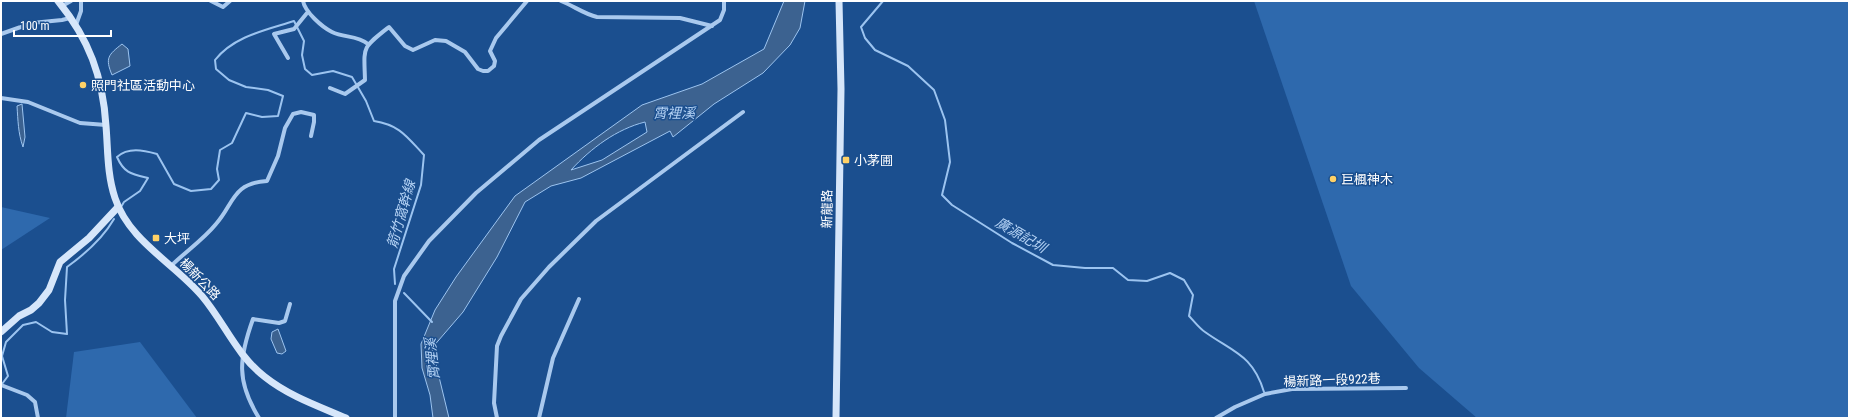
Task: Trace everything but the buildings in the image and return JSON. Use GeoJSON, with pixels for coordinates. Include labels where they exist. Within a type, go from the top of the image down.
{"type":"FeatureCollection","features":[{"type":"Feature","properties":{"kind":"street"},"geometry":{"type":"LineString","coordinates":[[60,4],[72,1]]}},
{"type":"Feature","properties":{"kind":"street"},"geometry":{"type":"LineString","coordinates":[[76,25],[81,11],[81,1]]}},
{"type":"Feature","properties":{"kind":"street"},"geometry":{"type":"LineString","coordinates":[[211,1],[223,7],[230,1]]}},
{"type":"Feature","properties":{"kind":"street"},"geometry":{"type":"LineString","coordinates":[[302,1],[307,13],[332,32],[362,39],[368,44]]}},
{"type":"Feature","properties":{"kind":"street"},"geometry":{"type":"LineString","coordinates":[[330,88],[345,94],[366,80],[364,53],[368,44],[389,27],[406,46],[413,50],[435,40],[446,41],[465,52],[478,69],[488,71],[494,66],[495,61],[490,51],[496,38],[528,1]]}},
{"type":"Feature","properties":{"kind":"street"},"geometry":{"type":"LineString","coordinates":[[561,1],[578,7],[587,14],[597,17],[680,18],[712,26]]}},
{"type":"Feature","properties":{"kind":"street"},"geometry":{"type":"LineString","coordinates":[[395,418],[395,301],[404,276],[429,241],[476,193],[539,140],[720,20],[724,10],[724,1]]}},
{"type":"Feature","properties":{"kind":"street","name":"新龍路"},"geometry":{"type":"LineString","coordinates":[[836,418],[841,89],[840,1]]}},
{"type":"Feature","properties":{"kind":"street","name":"楊新公路"},"geometry":{"type":"LineString","coordinates":[[60,4],[76,25],[90,51],[97,70],[102,90],[110,181],[118,207],[130,227],[202,295],[243,355],[259,371],[274,384],[346,418]]}},
{"type":"Feature","properties":{"kind":"street"},"geometry":{"type":"LineString","coordinates":[[288,58],[274,34],[294,29],[307,13]]}},
{"type":"Feature","properties":{"kind":"street"},"geometry":{"type":"LineString","coordinates":[[1,34],[32,23],[70,18]]}},
{"type":"Feature","properties":{"kind":"street"},"geometry":{"type":"LineString","coordinates":[[1,98],[28,102],[80,123],[106,125]]}},
{"type":"Feature","properties":{"kind":"street"},"geometry":{"type":"LineString","coordinates":[[170,266],[216,224],[232,198],[239,190],[267,181],[278,156],[285,128],[293,114],[301,112],[314,115],[311,136]]}},
{"type":"Feature","properties":{"kind":"street"},"geometry":{"type":"LineString","coordinates":[[497,418],[494,403],[497,346],[521,299],[549,267],[596,221],[743,112]]}},
{"type":"Feature","properties":{"kind":"street"},"geometry":{"type":"LineString","coordinates":[[1,332],[8,324],[31,310],[39,303],[49,290],[60,262],[89,238],[118,207]]}},
{"type":"Feature","properties":{"kind":"street"},"geometry":{"type":"LineString","coordinates":[[539,418],[553,358],[579,299]]}},
{"type":"Feature","properties":{"kind":"street"},"geometry":{"type":"LineString","coordinates":[[259,418],[253,408],[242,380],[243,355],[247,335],[253,319],[279,323],[285,321],[290,304]]}},
{"type":"Feature","properties":{"kind":"street"},"geometry":{"type":"LineString","coordinates":[[1,385],[27,394],[35,402],[38,418]]}},
{"type":"Feature","properties":{"kind":"street","name":"楊新路一段922巷"},"geometry":{"type":"LineString","coordinates":[[1216,418],[1235,407],[1265,394],[1292,389],[1406,388]]}},
{"type":"Feature","properties":{"kind":"shaded area"},"geometry":{"type":"Polygon","coordinates":[[[1254,1],[1849,1],[1849,418],[1477,418],[1419,368],[1351,286],[1254,1]]]}},
{"type":"Feature","properties":{"kind":"shaded area"},"geometry":{"type":"Polygon","coordinates":[[[1,207],[50,218],[1,250],[1,207]]]}},
{"type":"Feature","properties":{"kind":"shaded area"},"geometry":{"type":"Polygon","coordinates":[[[140,342],[197,418],[66,418],[74,352],[140,342]]]}},
{"type":"Feature","properties":{"kind":"water","name":"霄裡溪"},"geometry":{"type":"Polygon","coordinates":[[[784,1],[805,1],[800,28],[790,45],[763,73],[714,104],[673,137],[670,131],[581,178],[551,186],[525,202],[497,257],[463,312],[432,348],[449,418],[433,418],[430,395],[422,368],[421,344],[435,310],[456,277],[515,196],[642,105],[702,84],[764,49],[784,1]],[[645,122],[624,129],[605,140],[587,154],[571,170],[602,160],[647,132],[645,122]]]}},
{"type":"Feature","properties":{"kind":"water"},"geometry":{"type":"Polygon","coordinates":[[[122,44],[128,49],[130,66],[112,75],[108,61],[109,57],[122,44]]]}},
{"type":"Feature","properties":{"kind":"water"},"geometry":{"type":"Polygon","coordinates":[[[22,104],[25,137],[23,147],[19,132],[17,106],[22,104]]]}},
{"type":"Feature","properties":{"kind":"water"},"geometry":{"type":"Polygon","coordinates":[[[278,329],[286,351],[282,354],[277,353],[271,339],[272,332],[278,329]]]}},
{"type":"Feature","properties":{"kind":"waterway","name":"廣源記圳"},"geometry":{"type":"LineString","coordinates":[[883,1],[861,27],[865,38],[875,50],[908,66],[934,90],[945,120],[950,162],[942,195],[952,205],[1012,243],[1053,265],[1085,268],[1113,268],[1128,280],[1147,281],[1170,273],[1184,280],[1193,295],[1189,316],[1203,330],[1248,362],[1254,370],[1264,392]]}},
{"type":"Feature","properties":{"kind":"waterway","name":"箭竹窩幹線"},"geometry":{"type":"LineString","coordinates":[[121,207],[124,202],[140,191],[148,178],[125,170],[117,157],[126,152],[136,150],[157,154],[174,184],[191,191],[211,189],[219,180],[217,169],[220,150],[232,143],[246,113],[262,117],[278,116],[283,96],[268,90],[246,87],[229,80],[216,69],[215,60],[231,45],[241,39],[294,21],[304,41],[302,55],[305,69],[312,75],[333,71],[352,77],[366,101],[374,121],[390,125],[397,129],[408,137],[424,155],[421,185],[394,269],[395,284]]}},
{"type":"Feature","properties":{"kind":"waterway","name":"箭竹窩幹線"},"geometry":{"type":"LineString","coordinates":[[2,384],[8,376],[2,356],[6,342],[23,325],[36,322],[52,332],[67,334],[65,300],[67,267],[80,257],[105,233],[114,219]]}},
{"type":"Feature","properties":{"kind":"waterway","name":"箭竹窩幹線"},"geometry":{"type":"LineString","coordinates":[[404,293],[432,322]]}},
{"type":"Feature","properties":{"kind":"place","name":"照門社區活動中心"},"geometry":{"type":"Point","coordinates":[83,85]}},
{"type":"Feature","properties":{"kind":"place","name":"小茅圃"},"geometry":{"type":"Point","coordinates":[846,160]}},
{"type":"Feature","properties":{"kind":"place","name":"巨楓神木"},"geometry":{"type":"Point","coordinates":[1333,179]}},
{"type":"Feature","properties":{"kind":"place","name":"大坪"},"geometry":{"type":"Point","coordinates":[156,238]}}]}
